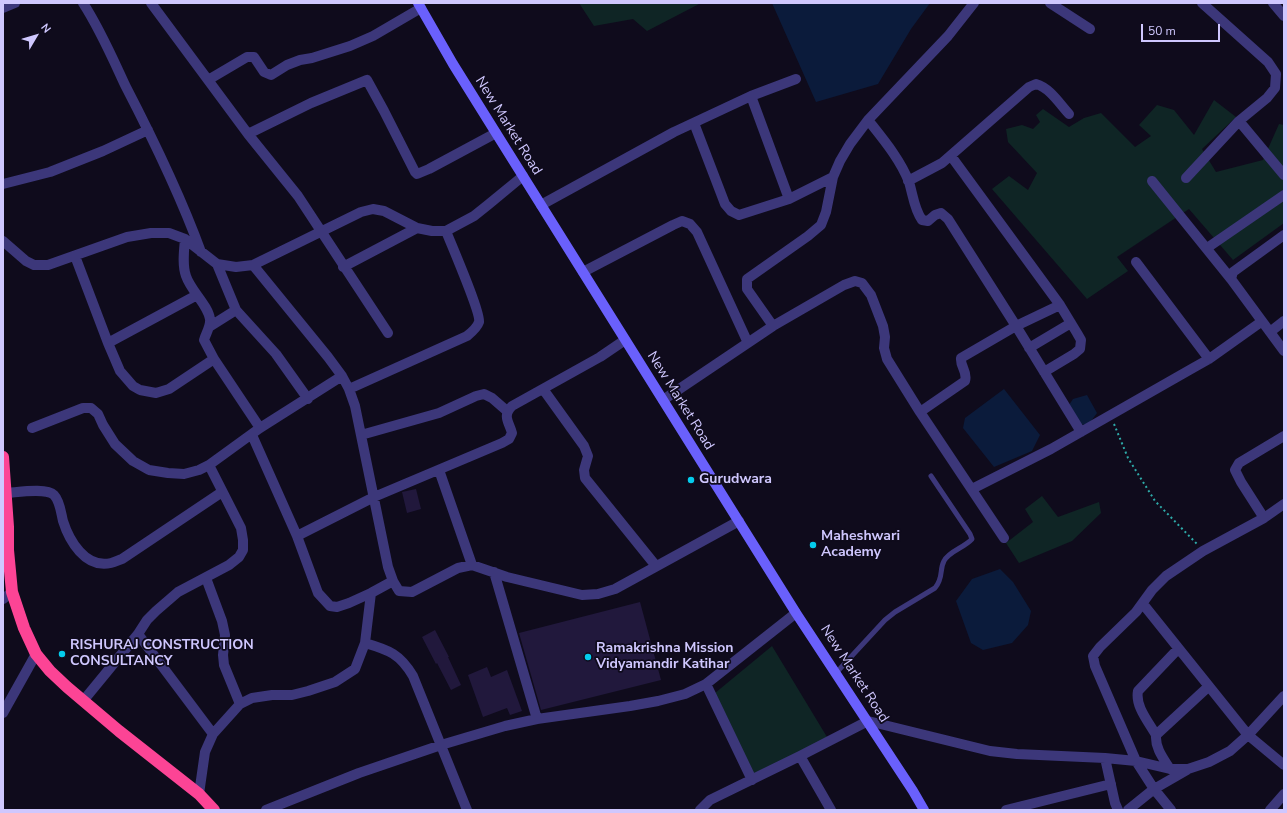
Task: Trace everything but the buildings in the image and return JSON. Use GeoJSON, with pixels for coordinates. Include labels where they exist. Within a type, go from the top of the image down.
{"type":"FeatureCollection","features":[{"type":"Feature","properties":{"kind":"highway"},"geometry":{"type":"LineString","coordinates":[[3,457],[8,550],[8,595],[36,654],[50,671],[82,701],[199,794],[214,810]]}},
{"type":"Feature","properties":{"kind":"street"},"geometry":{"type":"LineString","coordinates":[[3,8],[15,3]]}},
{"type":"Feature","properties":{"kind":"street"},"geometry":{"type":"LineString","coordinates":[[84,3],[105,40],[148,130],[178,194],[202,252]]}},
{"type":"Feature","properties":{"kind":"street"},"geometry":{"type":"LineString","coordinates":[[151,3],[248,134],[293,190],[322,231],[343,267],[388,333]]}},
{"type":"Feature","properties":{"kind":"street"},"geometry":{"type":"LineString","coordinates":[[773,326],[747,289],[748,279],[821,225],[826,212],[833,177],[850,144],[868,120],[948,36],[974,3]]}},
{"type":"Feature","properties":{"kind":"street"},"geometry":{"type":"LineString","coordinates":[[1050,3],[1090,29]]}},
{"type":"Feature","properties":{"kind":"street"},"geometry":{"type":"LineString","coordinates":[[1186,178],[1239,121],[1267,98],[1275,88],[1276,74],[1268,62],[1202,3]]}},
{"type":"Feature","properties":{"kind":"street"},"geometry":{"type":"LineString","coordinates":[[1273,3],[1284,16]]}},
{"type":"Feature","properties":{"kind":"street"},"geometry":{"type":"LineString","coordinates":[[208,80],[247,57],[254,57],[264,72],[271,75],[287,65],[300,60],[312,58],[350,46],[373,36],[420,6]]}},
{"type":"Feature","properties":{"kind":"street","name":"New Market Road"},"geometry":{"type":"LineString","coordinates":[[420,6],[453,64],[625,340],[796,612],[914,791],[924,810]]}},
{"type":"Feature","properties":{"kind":"street"},"geometry":{"type":"LineString","coordinates":[[541,205],[694,123],[751,96],[796,79]]}},
{"type":"Feature","properties":{"kind":"street"},"geometry":{"type":"LineString","coordinates":[[248,134],[311,103],[367,80],[417,174],[429,170],[496,133]]}},
{"type":"Feature","properties":{"kind":"street"},"geometry":{"type":"LineString","coordinates":[[908,181],[932,169],[951,156],[1029,87],[1036,84],[1043,86],[1050,92],[1069,114]]}},
{"type":"Feature","properties":{"kind":"street"},"geometry":{"type":"LineString","coordinates":[[751,96],[789,199]]}},
{"type":"Feature","properties":{"kind":"street"},"geometry":{"type":"LineString","coordinates":[[868,120],[888,145],[908,181],[918,213],[922,220],[928,221],[935,215],[941,213],[948,219],[1081,432]]}},
{"type":"Feature","properties":{"kind":"street"},"geometry":{"type":"LineString","coordinates":[[1239,121],[1284,175]]}},
{"type":"Feature","properties":{"kind":"street"},"geometry":{"type":"LineString","coordinates":[[694,123],[725,204],[730,211],[739,215],[789,199],[833,177]]}},
{"type":"Feature","properties":{"kind":"street"},"geometry":{"type":"LineString","coordinates":[[3,184],[50,172],[103,151],[148,130]]}},
{"type":"Feature","properties":{"kind":"street"},"geometry":{"type":"LineString","coordinates":[[951,156],[1060,305],[1081,340],[1080,349],[1044,372]]}},
{"type":"Feature","properties":{"kind":"street"},"geometry":{"type":"LineString","coordinates":[[217,264],[236,267],[253,265],[361,212],[373,209],[384,211],[417,228],[432,231],[446,231],[474,216],[523,176]]}},
{"type":"Feature","properties":{"kind":"street"},"geometry":{"type":"LineString","coordinates":[[1152,181],[1187,226],[1207,248],[1284,351]]}},
{"type":"Feature","properties":{"kind":"street"},"geometry":{"type":"LineString","coordinates":[[1207,248],[1284,195]]}},
{"type":"Feature","properties":{"kind":"street"},"geometry":{"type":"LineString","coordinates":[[583,272],[673,225],[682,221],[690,224],[697,232],[748,343]]}},
{"type":"Feature","properties":{"kind":"street"},"geometry":{"type":"LineString","coordinates":[[343,267],[417,228]]}},
{"type":"Feature","properties":{"kind":"street"},"geometry":{"type":"LineString","coordinates":[[349,389],[467,336],[475,330],[479,321],[476,307],[446,231]]}},
{"type":"Feature","properties":{"kind":"street"},"geometry":{"type":"LineString","coordinates":[[3,241],[26,261],[34,265],[48,265],[127,238],[151,233],[169,233],[185,239],[217,264],[236,310],[276,354],[308,399]]}},
{"type":"Feature","properties":{"kind":"street"},"geometry":{"type":"LineString","coordinates":[[1231,279],[1233,272],[1284,235]]}},
{"type":"Feature","properties":{"kind":"street"},"geometry":{"type":"LineString","coordinates":[[185,239],[185,275],[210,319],[209,327],[204,340],[214,360],[256,431],[318,593],[330,606],[337,607],[371,593],[393,581]]}},
{"type":"Feature","properties":{"kind":"street"},"geometry":{"type":"LineString","coordinates":[[75,256],[120,371],[133,386],[140,390],[156,393],[169,389],[214,360]]}},
{"type":"Feature","properties":{"kind":"street"},"geometry":{"type":"LineString","coordinates":[[1136,262],[1209,359]]}},
{"type":"Feature","properties":{"kind":"street"},"geometry":{"type":"LineString","coordinates":[[253,265],[328,357],[342,376],[349,389],[355,406],[388,567],[393,581],[399,591],[412,592],[458,568],[472,564],[507,577],[582,595],[598,594],[615,589],[739,521]]}},
{"type":"Feature","properties":{"kind":"street"},"geometry":{"type":"LineString","coordinates":[[663,400],[773,326],[844,285],[855,281],[862,283],[871,296],[883,326],[884,348],[887,359],[920,412],[1004,538]]}},
{"type":"Feature","properties":{"kind":"street"},"geometry":{"type":"LineString","coordinates":[[108,343],[196,295]]}},
{"type":"Feature","properties":{"kind":"street"},"geometry":{"type":"LineString","coordinates":[[920,412],[965,381],[966,372],[960,363],[961,358],[1016,326],[1060,305]]}},
{"type":"Feature","properties":{"kind":"street"},"geometry":{"type":"LineString","coordinates":[[209,327],[236,310]]}},
{"type":"Feature","properties":{"kind":"street"},"geometry":{"type":"LineString","coordinates":[[1270,332],[1284,321]]}},
{"type":"Feature","properties":{"kind":"street"},"geometry":{"type":"LineString","coordinates":[[972,489],[1051,449],[1209,359],[1261,322]]}},
{"type":"Feature","properties":{"kind":"street"},"geometry":{"type":"LineString","coordinates":[[1029,348],[1071,323]]}},
{"type":"Feature","properties":{"kind":"street"},"geometry":{"type":"LineString","coordinates":[[297,536],[374,497],[509,439],[512,433],[506,418],[507,411],[512,406],[600,358],[625,340]]}},
{"type":"Feature","properties":{"kind":"street"},"geometry":{"type":"LineString","coordinates":[[32,428],[83,408],[91,408],[98,414],[115,444],[133,461],[149,470],[168,474],[184,474],[199,470],[209,465],[256,431],[342,376]]}},
{"type":"Feature","properties":{"kind":"street"},"geometry":{"type":"LineString","coordinates":[[542,389],[584,446],[588,456],[584,470],[585,478],[656,566]]}},
{"type":"Feature","properties":{"kind":"street"},"geometry":{"type":"LineString","coordinates":[[361,435],[439,413],[476,396],[484,394],[492,398],[507,411]]}},
{"type":"Feature","properties":{"kind":"street"},"geometry":{"type":"LineString","coordinates":[[1264,518],[1235,470],[1239,463],[1284,436]]}},
{"type":"Feature","properties":{"kind":"street"},"geometry":{"type":"LineString","coordinates":[[82,701],[138,634],[147,620],[166,602],[178,592],[229,565],[239,557],[243,550],[241,528],[209,465]]}},
{"type":"Feature","properties":{"kind":"street"},"geometry":{"type":"LineString","coordinates":[[439,470],[472,564]]}},
{"type":"Feature","properties":{"kind":"street"},"geometry":{"type":"LineString","coordinates":[[5,493],[46,491],[54,494],[73,544],[90,560],[100,564],[110,564],[122,559],[222,492]]}},
{"type":"Feature","properties":{"kind":"street"},"geometry":{"type":"LineString","coordinates":[[1171,810],[1154,789],[1136,761],[1094,666],[1094,656],[1100,647],[1143,604],[1152,590],[1166,576],[1203,551],[1264,518],[1284,504]]}},
{"type":"Feature","properties":{"kind":"street"},"geometry":{"type":"LineString","coordinates":[[494,572],[537,719]]}},
{"type":"Feature","properties":{"kind":"street"},"geometry":{"type":"LineString","coordinates":[[206,578],[222,621],[225,635],[223,655],[224,665],[240,704]]}},
{"type":"Feature","properties":{"kind":"street"},"geometry":{"type":"LineString","coordinates":[[199,794],[205,752],[213,734],[240,704],[252,698],[272,695],[292,695],[335,682],[355,669],[365,643],[371,593]]}},
{"type":"Feature","properties":{"kind":"street"},"geometry":{"type":"LineString","coordinates":[[1143,604],[1248,735],[1284,764]]}},
{"type":"Feature","properties":{"kind":"street"},"geometry":{"type":"LineString","coordinates":[[266,810],[359,773],[441,745],[537,719],[630,706],[685,694],[706,684],[796,612]]}},
{"type":"Feature","properties":{"kind":"street"},"geometry":{"type":"LineString","coordinates":[[138,634],[213,734]]}},
{"type":"Feature","properties":{"kind":"street"},"geometry":{"type":"LineString","coordinates":[[365,643],[385,649],[397,656],[408,666],[467,810]]}},
{"type":"Feature","properties":{"kind":"street"},"geometry":{"type":"LineString","coordinates":[[1156,735],[1140,707],[1137,698],[1138,691],[1178,649]]}},
{"type":"Feature","properties":{"kind":"street"},"geometry":{"type":"LineString","coordinates":[[3,714],[36,654]]}},
{"type":"Feature","properties":{"kind":"street"},"geometry":{"type":"LineString","coordinates":[[706,684],[752,780]]}},
{"type":"Feature","properties":{"kind":"street"},"geometry":{"type":"LineString","coordinates":[[1170,769],[1158,751],[1155,741],[1156,735],[1208,686]]}},
{"type":"Feature","properties":{"kind":"street"},"geometry":{"type":"LineString","coordinates":[[1128,810],[1154,789],[1188,769],[1209,762],[1230,751],[1248,735],[1284,696]]}},
{"type":"Feature","properties":{"kind":"street"},"geometry":{"type":"LineString","coordinates":[[700,810],[710,800],[800,756],[868,720],[990,751],[1017,754],[1105,758],[1136,761],[1170,769],[1188,769]]}},
{"type":"Feature","properties":{"kind":"street"},"geometry":{"type":"LineString","coordinates":[[800,756],[831,810]]}},
{"type":"Feature","properties":{"kind":"street"},"geometry":{"type":"LineString","coordinates":[[1105,758],[1118,810]]}},
{"type":"Feature","properties":{"kind":"street"},"geometry":{"type":"LineString","coordinates":[[1006,810],[1111,784]]}},
{"type":"Feature","properties":{"kind":"street"},"geometry":{"type":"LineString","coordinates":[[1270,810],[1284,794]]}},
{"type":"Feature","properties":{"kind":"lane"},"geometry":{"type":"LineString","coordinates":[[836,673],[885,620],[895,612],[935,588],[940,582],[943,561],[972,539],[931,476]]}},
{"type":"Feature","properties":{"kind":"path"},"geometry":{"type":"LineString","coordinates":[[1110,416],[1128,458],[1155,501],[1203,551]]}},
{"type":"Feature","properties":{"kind":"green space"},"geometry":{"type":"Polygon","coordinates":[[[579,3],[701,3],[647,31],[633,19],[594,26],[579,3]]]}},
{"type":"Feature","properties":{"kind":"green space"},"geometry":{"type":"Polygon","coordinates":[[[1214,100],[1236,117],[1202,149],[1216,172],[1263,160],[1279,124],[1284,125],[1284,223],[1233,260],[1189,209],[1117,257],[1128,271],[1087,299],[992,189],[1009,176],[1028,190],[1037,173],[1008,142],[1006,129],[1022,125],[1033,129],[1040,122],[1036,115],[1043,109],[1069,127],[1084,118],[1101,113],[1135,147],[1151,136],[1139,125],[1157,105],[1174,110],[1194,135],[1214,100]]]}},
{"type":"Feature","properties":{"kind":"green space"},"geometry":{"type":"Polygon","coordinates":[[[1042,496],[1058,517],[1099,502],[1101,513],[1072,541],[1019,563],[1006,543],[1033,522],[1025,509],[1042,496]]]}},
{"type":"Feature","properties":{"kind":"green space"},"geometry":{"type":"Polygon","coordinates":[[[772,646],[827,737],[755,777],[709,698],[772,646]]]}},
{"type":"Feature","properties":{"kind":"water"},"geometry":{"type":"Polygon","coordinates":[[[772,3],[930,3],[911,29],[878,84],[816,102],[772,3]]]}},
{"type":"Feature","properties":{"kind":"water"},"geometry":{"type":"Polygon","coordinates":[[[1004,389],[1040,435],[1032,451],[994,467],[963,428],[965,418],[1004,389]]]}},
{"type":"Feature","properties":{"kind":"water"},"geometry":{"type":"Polygon","coordinates":[[[1087,395],[1097,413],[1088,425],[1075,424],[1069,405],[1073,399],[1087,395]]]}},
{"type":"Feature","properties":{"kind":"water"},"geometry":{"type":"Polygon","coordinates":[[[1000,569],[1013,582],[1031,611],[1028,625],[1012,643],[983,650],[971,643],[956,601],[972,579],[1000,569]]]}},
{"type":"Feature","properties":{"kind":"place","name":"Gurudwara"},"geometry":{"type":"Point","coordinates":[691,480]}},
{"type":"Feature","properties":{"kind":"place","name":"Maheshwari Academy"},"geometry":{"type":"Point","coordinates":[813,545]}},
{"type":"Feature","properties":{"kind":"place","name":"RISHURAJ CONSTRUCTION CONSULTANCY"},"geometry":{"type":"Point","coordinates":[62,654]}},
{"type":"Feature","properties":{"kind":"place","name":"Ramakrishna Mission Vidyamandir Katihar"},"geometry":{"type":"Point","coordinates":[588,657]}}]}
